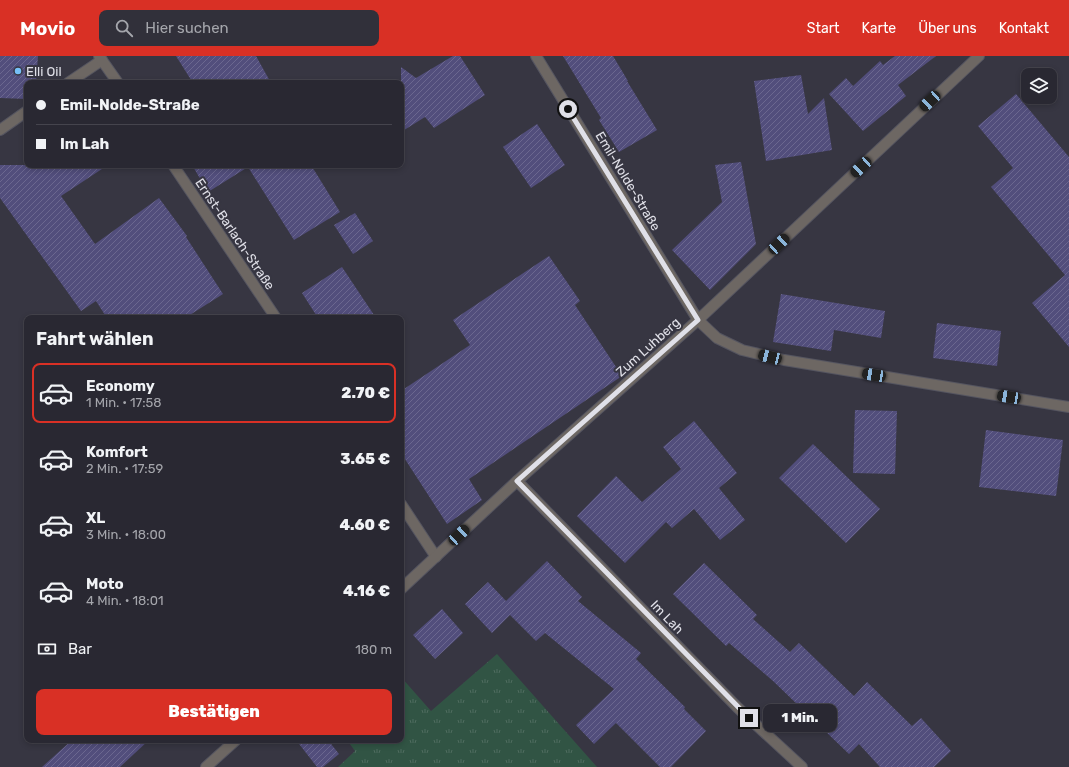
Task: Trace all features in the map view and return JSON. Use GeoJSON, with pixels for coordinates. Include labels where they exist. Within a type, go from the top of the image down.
{"type":"FeatureCollection","features":[{"type":"Feature","properties":{"kind":"street","name":"Emil-Nolde-Straße"},"geometry":{"type":"LineString","coordinates":[[536,56],[698,320],[717,338],[742,350],[784,360],[1069,406]]}},
{"type":"Feature","properties":{"kind":"street","name":"Zum Luhberg"},"geometry":{"type":"LineString","coordinates":[[404,586],[517,481],[698,320],[977,57]]}},
{"type":"Feature","properties":{"kind":"street"},"geometry":{"type":"LineString","coordinates":[[72,80],[100,58],[116,80]]}},
{"type":"Feature","properties":{"kind":"street"},"geometry":{"type":"LineString","coordinates":[[0,130],[24,113]]}},
{"type":"Feature","properties":{"kind":"street","name":"Ernst-Barlach-Straße"},"geometry":{"type":"LineString","coordinates":[[175,168],[274,315]]}},
{"type":"Feature","properties":{"kind":"street","name":"Im Lah"},"geometry":{"type":"LineString","coordinates":[[517,481],[738,708],[802,767]]}},
{"type":"Feature","properties":{"kind":"street"},"geometry":{"type":"LineString","coordinates":[[404,508],[436,556]]}},
{"type":"Feature","properties":{"kind":"street"},"geometry":{"type":"LineString","coordinates":[[206,767],[233,743]]}},
{"type":"Feature","properties":{"kind":"green space"},"geometry":{"type":"Polygon","coordinates":[[[497,654],[597,767],[338,767],[355,751],[349,743],[404,743],[404,680],[431,711],[497,654]]]}},
{"type":"Feature","properties":{"kind":"building","name":"Elli Oil"},"geometry":{"type":"Polygon","coordinates":[[[0,56],[38,56],[36,80],[24,80],[24,99],[0,98],[0,56]]]}},
{"type":"Feature","properties":{"kind":"building"},"geometry":{"type":"Polygon","coordinates":[[[176,56],[256,56],[269,80],[191,80],[176,56]]]}},
{"type":"Feature","properties":{"kind":"building"},"geometry":{"type":"Polygon","coordinates":[[[453,56],[460,56],[485,95],[434,128],[425,117],[404,130],[404,80],[401,80],[401,67],[416,78],[453,56]]]}},
{"type":"Feature","properties":{"kind":"building"},"geometry":{"type":"Polygon","coordinates":[[[563,56],[613,56],[657,130],[619,152],[599,120],[601,118],[563,56]]]}},
{"type":"Feature","properties":{"kind":"building"},"geometry":{"type":"Polygon","coordinates":[[[895,56],[936,56],[898,85],[906,96],[863,131],[829,94],[846,78],[853,86],[880,61],[883,65],[895,56]]]}},
{"type":"Feature","properties":{"kind":"building"},"geometry":{"type":"Polygon","coordinates":[[[801,75],[808,114],[824,98],[832,150],[766,161],[754,81],[801,75]]]}},
{"type":"Feature","properties":{"kind":"building"},"geometry":{"type":"Polygon","coordinates":[[[1016,94],[1021,100],[1021,104],[1024,104],[1069,157],[1069,347],[1032,303],[1065,275],[991,187],[1013,168],[978,126],[1016,94]]]}},
{"type":"Feature","properties":{"kind":"building"},"geometry":{"type":"Polygon","coordinates":[[[537,124],[565,165],[531,188],[503,147],[537,124]]]}},
{"type":"Feature","properties":{"kind":"building"},"geometry":{"type":"Polygon","coordinates":[[[741,162],[756,244],[710,290],[672,250],[722,202],[715,165],[741,162]]]}},
{"type":"Feature","properties":{"kind":"building"},"geometry":{"type":"Polygon","coordinates":[[[0,165],[24,165],[24,168],[103,168],[61,196],[95,244],[159,198],[187,236],[186,237],[223,294],[190,315],[105,315],[96,301],[81,311],[0,198],[0,165]]]}},
{"type":"Feature","properties":{"kind":"building"},"geometry":{"type":"Polygon","coordinates":[[[194,168],[246,168],[208,192],[194,168]]]}},
{"type":"Feature","properties":{"kind":"building"},"geometry":{"type":"Polygon","coordinates":[[[249,168],[313,168],[340,212],[294,240],[249,168]]]}},
{"type":"Feature","properties":{"kind":"building"},"geometry":{"type":"Polygon","coordinates":[[[355,213],[373,241],[353,254],[334,225],[355,213]]]}},
{"type":"Feature","properties":{"kind":"building"},"geometry":{"type":"Polygon","coordinates":[[[549,256],[580,301],[575,305],[622,376],[469,479],[482,500],[447,524],[404,458],[404,389],[470,345],[453,320],[549,256]]]}},
{"type":"Feature","properties":{"kind":"building"},"geometry":{"type":"Polygon","coordinates":[[[342,267],[374,315],[316,315],[302,293],[342,267]]]}},
{"type":"Feature","properties":{"kind":"building"},"geometry":{"type":"Polygon","coordinates":[[[781,294],[885,311],[881,338],[834,330],[831,351],[773,342],[781,294]]]}},
{"type":"Feature","properties":{"kind":"building"},"geometry":{"type":"Polygon","coordinates":[[[937,323],[1001,331],[997,366],[933,358],[937,323]]]}},
{"type":"Feature","properties":{"kind":"building"},"geometry":{"type":"Polygon","coordinates":[[[855,410],[897,411],[895,474],[853,473],[855,410]]]}},
{"type":"Feature","properties":{"kind":"building"},"geometry":{"type":"Polygon","coordinates":[[[694,421],[737,473],[719,488],[745,520],[720,540],[694,509],[672,528],[666,522],[625,563],[577,516],[616,476],[642,502],[681,469],[663,447],[694,421]]]}},
{"type":"Feature","properties":{"kind":"building"},"geometry":{"type":"Polygon","coordinates":[[[986,430],[1063,440],[1056,496],[979,487],[986,430]]]}},
{"type":"Feature","properties":{"kind":"building"},"geometry":{"type":"Polygon","coordinates":[[[813,444],[880,509],[846,543],[779,478],[813,444]]]}},
{"type":"Feature","properties":{"kind":"building"},"geometry":{"type":"Polygon","coordinates":[[[547,561],[582,597],[578,601],[641,653],[636,659],[685,707],[684,709],[706,731],[671,767],[660,767],[616,723],[594,744],[576,725],[614,689],[545,633],[536,641],[510,615],[492,633],[465,604],[488,582],[506,601],[547,561]]]}},
{"type":"Feature","properties":{"kind":"building"},"geometry":{"type":"Polygon","coordinates":[[[704,563],[757,615],[753,619],[790,652],[799,643],[854,696],[867,682],[912,726],[921,718],[951,751],[934,767],[880,767],[859,744],[849,754],[773,681],[729,643],[726,646],[673,594],[704,563]]]}},
{"type":"Feature","properties":{"kind":"building"},"geometry":{"type":"Polygon","coordinates":[[[442,609],[463,633],[435,659],[413,635],[442,609]]]}},
{"type":"Feature","properties":{"kind":"building"},"geometry":{"type":"Polygon","coordinates":[[[69,743],[146,743],[120,767],[42,767],[69,743]]]}},
{"type":"Feature","properties":{"kind":"building"},"geometry":{"type":"Polygon","coordinates":[[[298,743],[330,743],[339,754],[323,767],[317,767],[298,743]]]}},
{"type":"Feature","properties":{"kind":"place","name":"Elli Oil"},"geometry":{"type":"Point","coordinates":[18,71]}},
{"type":"Feature","properties":{"kind":"route"},"geometry":{"type":"LineString","coordinates":[[568,109],[698,320],[517,481],[749,718]]}}]}
